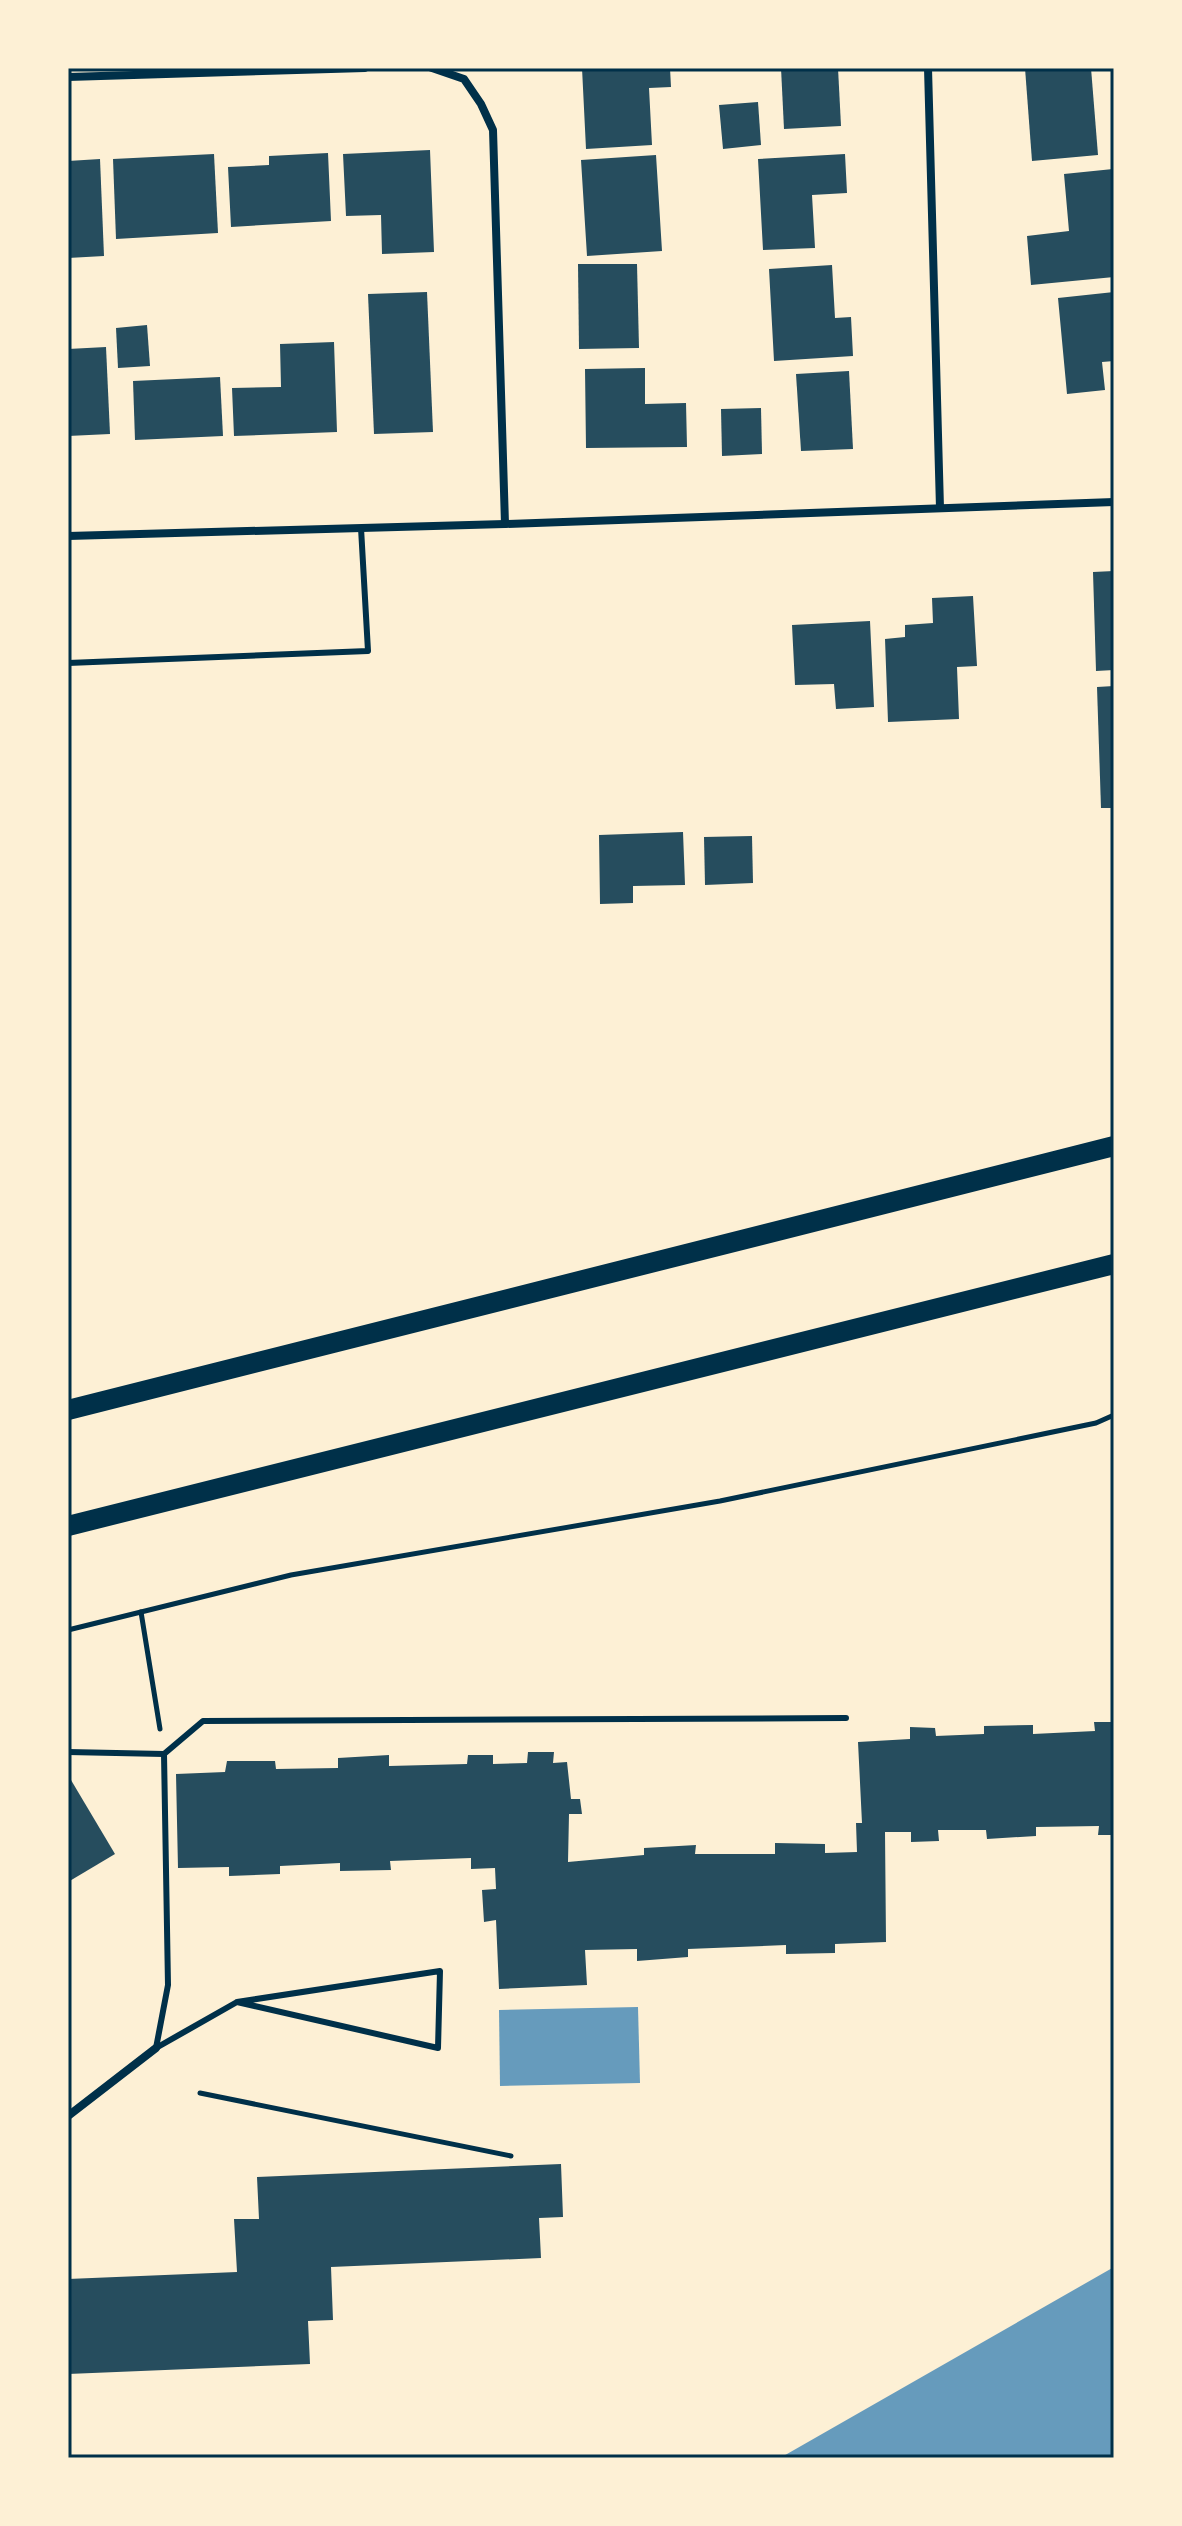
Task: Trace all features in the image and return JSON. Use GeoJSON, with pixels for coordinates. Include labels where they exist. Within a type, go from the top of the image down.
{"type":"FeatureCollection","features":[{"type":"Feature","properties":{"kind":"main road"},"geometry":{"type":"LineString","coordinates":[[68,1410],[1114,1146]]}},
{"type":"Feature","properties":{"kind":"main road"},"geometry":{"type":"LineString","coordinates":[[68,1526],[1114,1264]]}},
{"type":"Feature","properties":{"kind":"street"},"geometry":{"type":"LineString","coordinates":[[68,77],[365,68]]}},
{"type":"Feature","properties":{"kind":"street"},"geometry":{"type":"LineString","coordinates":[[432,68],[464,79],[481,104],[493,130],[505,524]]}},
{"type":"Feature","properties":{"kind":"street"},"geometry":{"type":"LineString","coordinates":[[928,68],[940,508]]}},
{"type":"Feature","properties":{"kind":"street"},"geometry":{"type":"LineString","coordinates":[[68,536],[1114,502]]}},
{"type":"Feature","properties":{"kind":"street"},"geometry":{"type":"LineString","coordinates":[[68,2116],[156,2048]]}},
{"type":"Feature","properties":{"kind":"lane"},"geometry":{"type":"LineString","coordinates":[[68,663],[368,651],[361,528]]}},
{"type":"Feature","properties":{"kind":"lane"},"geometry":{"type":"LineString","coordinates":[[68,1752],[164,1754],[203,1721],[846,1718]]}},
{"type":"Feature","properties":{"kind":"lane"},"geometry":{"type":"LineString","coordinates":[[156,2048],[168,1985],[164,1754]]}},
{"type":"Feature","properties":{"kind":"lane"},"geometry":{"type":"LineString","coordinates":[[156,2048],[237,2002],[440,1971],[438,2048],[237,2002]]}},
{"type":"Feature","properties":{"kind":"path"},"geometry":{"type":"LineString","coordinates":[[68,1630],[291,1575],[720,1501],[947,1456],[1096,1423],[1114,1415]]}},
{"type":"Feature","properties":{"kind":"path"},"geometry":{"type":"LineString","coordinates":[[141,1612],[164,1754]]}},
{"type":"Feature","properties":{"kind":"path"},"geometry":{"type":"LineString","coordinates":[[200,2093],[511,2156]]}},
{"type":"Feature","properties":{"kind":"water"},"geometry":{"type":"Polygon","coordinates":[[[638,2007],[640,2083],[500,2086],[499,2010],[638,2007]]]}},
{"type":"Feature","properties":{"kind":"water"},"geometry":{"type":"Polygon","coordinates":[[[1114,2267],[1114,2458],[780,2458],[1114,2267]]]}},
{"type":"Feature","properties":{"kind":"building"},"geometry":{"type":"Polygon","coordinates":[[[582,68],[670,68],[671,87],[649,88],[652,145],[586,149],[582,68]]]}},
{"type":"Feature","properties":{"kind":"building"},"geometry":{"type":"Polygon","coordinates":[[[781,68],[838,68],[841,126],[784,129],[781,68]]]}},
{"type":"Feature","properties":{"kind":"building"},"geometry":{"type":"Polygon","coordinates":[[[1025,68],[1091,68],[1098,155],[1032,161],[1025,68]]]}},
{"type":"Feature","properties":{"kind":"building"},"geometry":{"type":"Polygon","coordinates":[[[758,102],[761,145],[723,149],[719,105],[758,102]]]}},
{"type":"Feature","properties":{"kind":"building"},"geometry":{"type":"Polygon","coordinates":[[[430,150],[434,252],[382,254],[381,215],[346,216],[343,154],[430,150]]]}},
{"type":"Feature","properties":{"kind":"building"},"geometry":{"type":"Polygon","coordinates":[[[328,153],[331,221],[231,227],[228,167],[269,165],[269,156],[328,153]]]}},
{"type":"Feature","properties":{"kind":"building"},"geometry":{"type":"Polygon","coordinates":[[[214,154],[218,233],[116,239],[113,159],[214,154]]]}},
{"type":"Feature","properties":{"kind":"building"},"geometry":{"type":"Polygon","coordinates":[[[845,154],[847,193],[812,195],[815,248],[763,250],[758,159],[845,154]]]}},
{"type":"Feature","properties":{"kind":"building"},"geometry":{"type":"Polygon","coordinates":[[[656,155],[662,251],[587,256],[581,160],[656,155]]]}},
{"type":"Feature","properties":{"kind":"building"},"geometry":{"type":"Polygon","coordinates":[[[100,159],[104,256],[68,258],[68,161],[100,159]]]}},
{"type":"Feature","properties":{"kind":"building"},"geometry":{"type":"Polygon","coordinates":[[[1113,169],[1114,277],[1031,285],[1027,236],[1069,231],[1064,174],[1113,169]]]}},
{"type":"Feature","properties":{"kind":"building"},"geometry":{"type":"Polygon","coordinates":[[[578,264],[637,264],[639,348],[579,349],[578,264]]]}},
{"type":"Feature","properties":{"kind":"building"},"geometry":{"type":"Polygon","coordinates":[[[832,265],[835,318],[851,317],[853,356],[774,361],[769,269],[832,265]]]}},
{"type":"Feature","properties":{"kind":"building"},"geometry":{"type":"Polygon","coordinates":[[[427,292],[433,432],[374,434],[368,294],[427,292]]]}},
{"type":"Feature","properties":{"kind":"building"},"geometry":{"type":"Polygon","coordinates":[[[1114,292],[1114,361],[1102,362],[1105,390],[1067,394],[1058,298],[1114,292]]]}},
{"type":"Feature","properties":{"kind":"building"},"geometry":{"type":"Polygon","coordinates":[[[147,325],[150,366],[118,368],[116,328],[147,325]]]}},
{"type":"Feature","properties":{"kind":"building"},"geometry":{"type":"Polygon","coordinates":[[[334,342],[337,432],[234,436],[232,388],[281,387],[280,344],[334,342]]]}},
{"type":"Feature","properties":{"kind":"building"},"geometry":{"type":"Polygon","coordinates":[[[106,347],[110,434],[68,436],[68,349],[106,347]]]}},
{"type":"Feature","properties":{"kind":"building"},"geometry":{"type":"Polygon","coordinates":[[[645,368],[645,404],[686,403],[687,447],[586,448],[585,369],[645,368]]]}},
{"type":"Feature","properties":{"kind":"building"},"geometry":{"type":"Polygon","coordinates":[[[849,371],[853,449],[801,451],[796,374],[849,371]]]}},
{"type":"Feature","properties":{"kind":"building"},"geometry":{"type":"Polygon","coordinates":[[[220,377],[223,436],[135,440],[133,381],[220,377]]]}},
{"type":"Feature","properties":{"kind":"building"},"geometry":{"type":"Polygon","coordinates":[[[761,408],[762,454],[722,456],[721,409],[761,408]]]}},
{"type":"Feature","properties":{"kind":"building"},"geometry":{"type":"Polygon","coordinates":[[[1114,571],[1114,670],[1096,671],[1093,572],[1114,571]]]}},
{"type":"Feature","properties":{"kind":"building"},"geometry":{"type":"Polygon","coordinates":[[[973,596],[977,666],[957,667],[959,719],[888,722],[885,639],[905,637],[905,625],[933,623],[932,598],[973,596]]]}},
{"type":"Feature","properties":{"kind":"building"},"geometry":{"type":"Polygon","coordinates":[[[870,621],[874,707],[836,709],[834,684],[795,685],[792,625],[870,621]]]}},
{"type":"Feature","properties":{"kind":"building"},"geometry":{"type":"Polygon","coordinates":[[[1114,686],[1114,808],[1101,808],[1097,687],[1114,686]]]}},
{"type":"Feature","properties":{"kind":"building"},"geometry":{"type":"Polygon","coordinates":[[[683,832],[685,885],[633,886],[633,903],[600,904],[599,835],[683,832]]]}},
{"type":"Feature","properties":{"kind":"building"},"geometry":{"type":"Polygon","coordinates":[[[752,836],[753,883],[705,885],[704,837],[752,836]]]}},
{"type":"Feature","properties":{"kind":"building"},"geometry":{"type":"Polygon","coordinates":[[[1094,1722],[1114,1722],[1114,1835],[1098,1835],[1099,1826],[1036,1827],[1036,1836],[987,1839],[986,1830],[938,1830],[939,1841],[911,1842],[911,1832],[885,1832],[886,1942],[835,1944],[835,1953],[786,1954],[786,1945],[688,1949],[688,1957],[637,1961],[637,1949],[585,1950],[587,1985],[499,1989],[496,1920],[484,1922],[482,1890],[496,1889],[495,1868],[471,1869],[471,1858],[390,1861],[391,1870],[340,1871],[340,1863],[280,1866],[280,1874],[229,1876],[229,1867],[178,1868],[176,1774],[225,1772],[227,1761],[275,1761],[276,1769],[338,1768],[338,1758],[389,1755],[389,1766],[467,1764],[468,1755],[493,1755],[493,1764],[527,1763],[528,1752],[554,1752],[553,1763],[567,1762],[571,1799],[580,1799],[582,1814],[569,1814],[568,1862],[644,1855],[644,1848],[696,1845],[695,1854],[775,1854],[775,1843],[825,1844],[825,1853],[857,1852],[856,1823],[862,1823],[858,1742],[910,1739],[910,1727],[935,1728],[936,1736],[984,1734],[984,1726],[1033,1725],[1033,1734],[1095,1731],[1094,1722]]]}},
{"type":"Feature","properties":{"kind":"building"},"geometry":{"type":"Polygon","coordinates":[[[68,1775],[115,1854],[68,1882],[68,1775]]]}},
{"type":"Feature","properties":{"kind":"building"},"geometry":{"type":"Polygon","coordinates":[[[561,2164],[563,2217],[539,2218],[541,2258],[331,2267],[333,2320],[308,2321],[310,2364],[68,2374],[68,2279],[237,2272],[234,2219],[259,2219],[257,2177],[561,2164]]]}}]}
